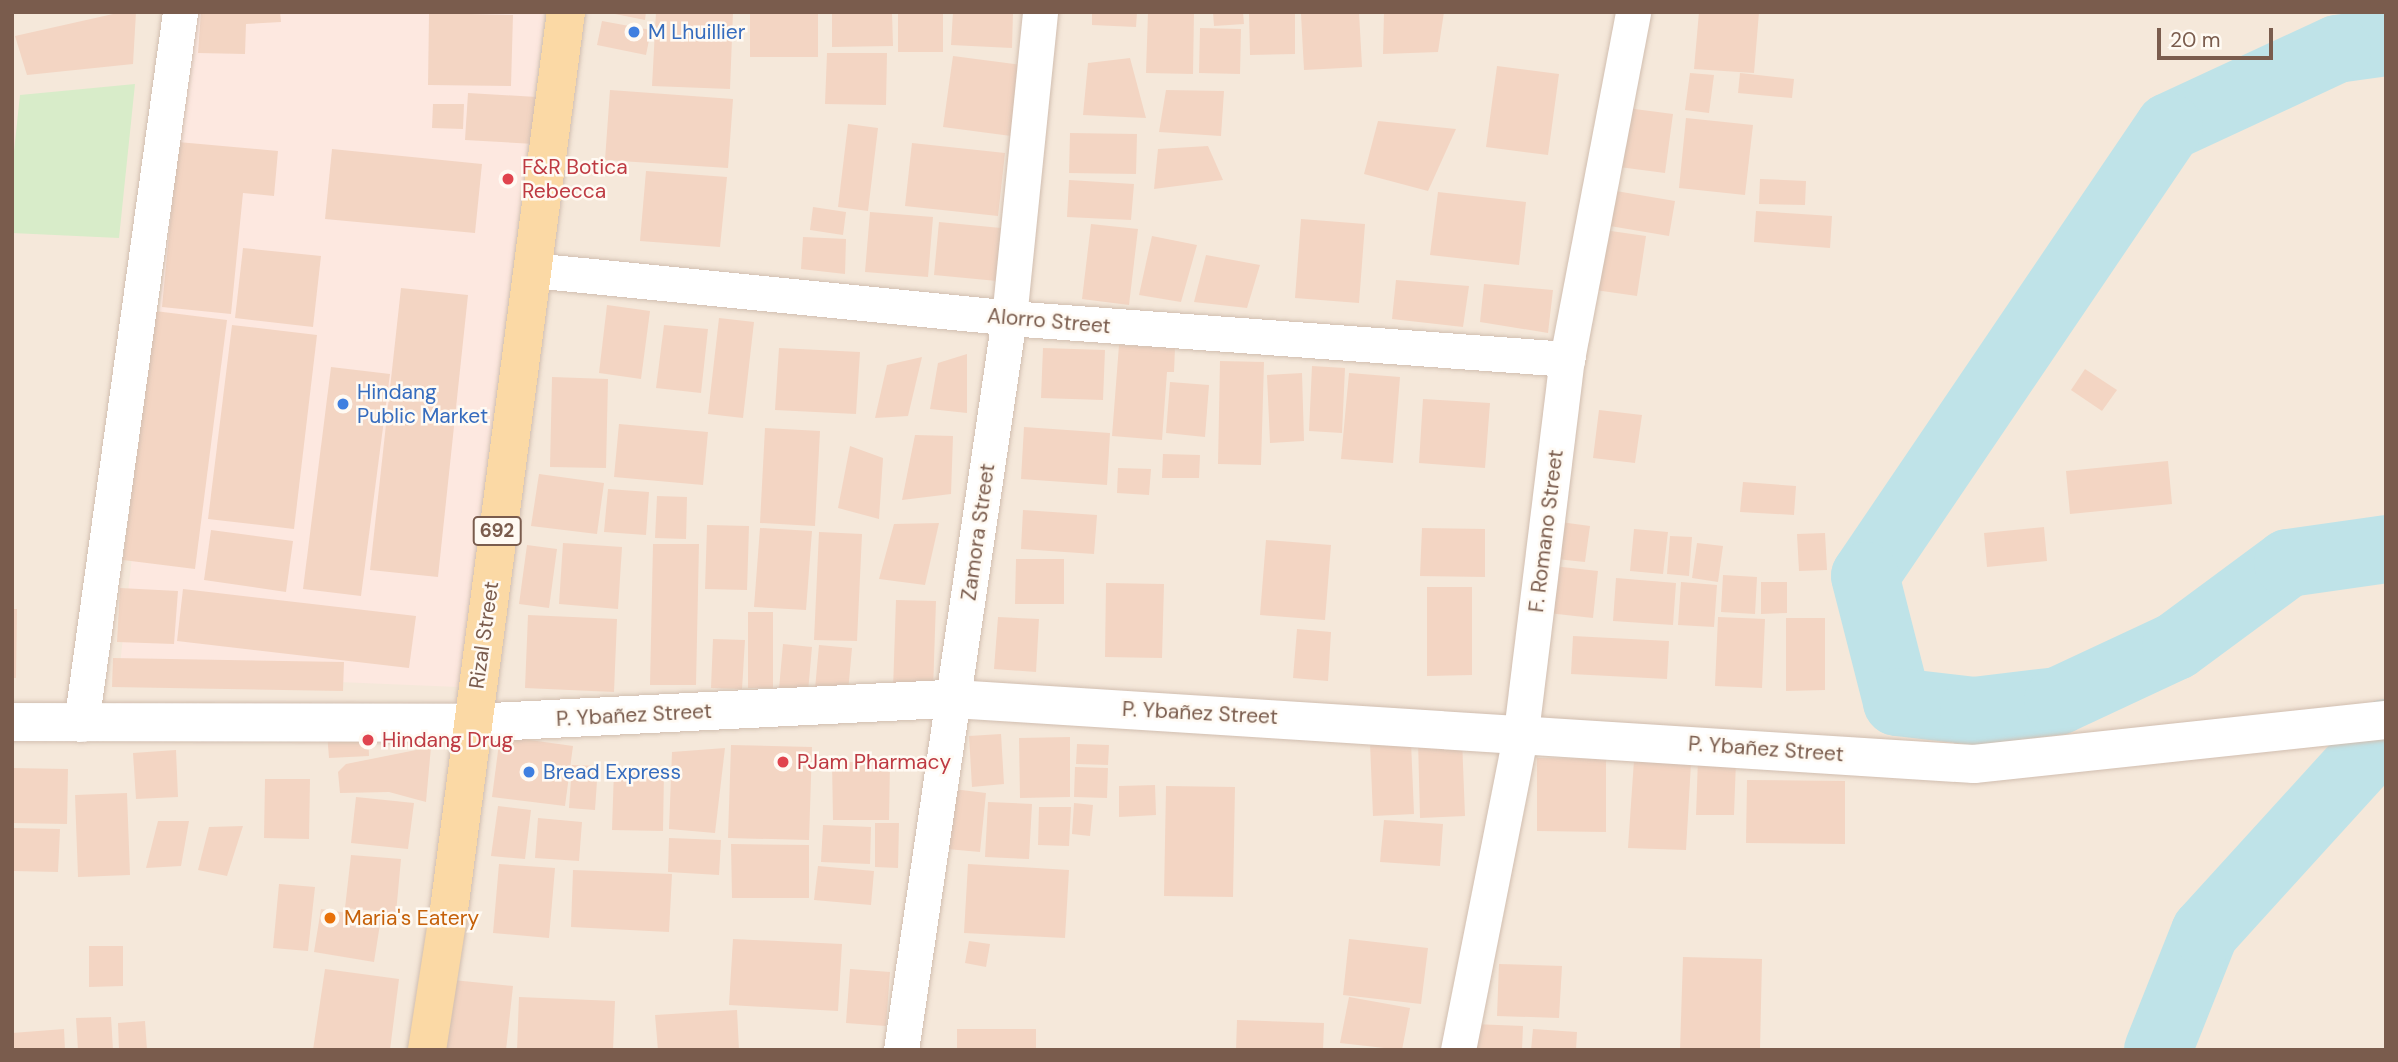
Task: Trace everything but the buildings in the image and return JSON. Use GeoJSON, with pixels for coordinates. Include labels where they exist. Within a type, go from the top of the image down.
{"type":"FeatureCollection","features":[{"type":"Feature","properties":{"kind":"main road","name":"Rizal Street"},"geometry":{"type":"LineString","coordinates":[[427,1050],[566,12]]}},
{"type":"Feature","properties":{"kind":"street"},"geometry":{"type":"LineString","coordinates":[[81,724],[180,12]]}},
{"type":"Feature","properties":{"kind":"street","name":"Zamora Street"},"geometry":{"type":"LineString","coordinates":[[901,1050],[1009,318],[1040,12]]}},
{"type":"Feature","properties":{"kind":"street","name":"F. Romano Street"},"geometry":{"type":"LineString","coordinates":[[1458,1050],[1521,732],[1567,359],[1633,12]]}},
{"type":"Feature","properties":{"kind":"street","name":"Alorro Street"},"geometry":{"type":"LineString","coordinates":[[532,270],[1009,318],[1567,359]]}},
{"type":"Feature","properties":{"kind":"street","name":"P. Ybañez Street"},"geometry":{"type":"LineString","coordinates":[[12,722],[472,723],[954,699],[1521,732],[1974,764],[2386,720]]}},
{"type":"Feature","properties":{"kind":"shaded area"},"geometry":{"type":"Polygon","coordinates":[[[12,12],[2386,12],[2386,1050],[12,1050],[12,12]]]}},
{"type":"Feature","properties":{"kind":"shaded area"},"geometry":{"type":"Polygon","coordinates":[[[193,12],[545,12],[459,687],[119,673],[193,12]]]}},
{"type":"Feature","properties":{"kind":"green space"},"geometry":{"type":"Polygon","coordinates":[[[135,84],[119,238],[12,233],[12,170],[20,95],[135,84]]]}},
{"type":"Feature","properties":{"kind":"waterway"},"geometry":{"type":"LineString","coordinates":[[2386,42],[2337,49],[2169,127],[1865,576],[1897,702],[1974,711],[2058,701],[2176,646],[2288,563],[2386,549]]}},
{"type":"Feature","properties":{"kind":"waterway"},"geometry":{"type":"LineString","coordinates":[[2158,1050],[2205,932],[2386,733]]}},
{"type":"Feature","properties":{"kind":"place","name":"M Lhuillier"},"geometry":{"type":"Point","coordinates":[634,32]}},
{"type":"Feature","properties":{"kind":"place","name":"F&R Botica Rebecca"},"geometry":{"type":"Point","coordinates":[508,179]}},
{"type":"Feature","properties":{"kind":"place","name":"Hindang Public Market"},"geometry":{"type":"Point","coordinates":[343,404]}},
{"type":"Feature","properties":{"kind":"place","name":"Hindang Drug"},"geometry":{"type":"Point","coordinates":[368,740]}},
{"type":"Feature","properties":{"kind":"place","name":"PJam Pharmacy"},"geometry":{"type":"Point","coordinates":[783,762]}},
{"type":"Feature","properties":{"kind":"place","name":"Bread Express"},"geometry":{"type":"Point","coordinates":[529,772]}},
{"type":"Feature","properties":{"kind":"place","name":"Maria's Eatery"},"geometry":{"type":"Point","coordinates":[330,918]}}]}
